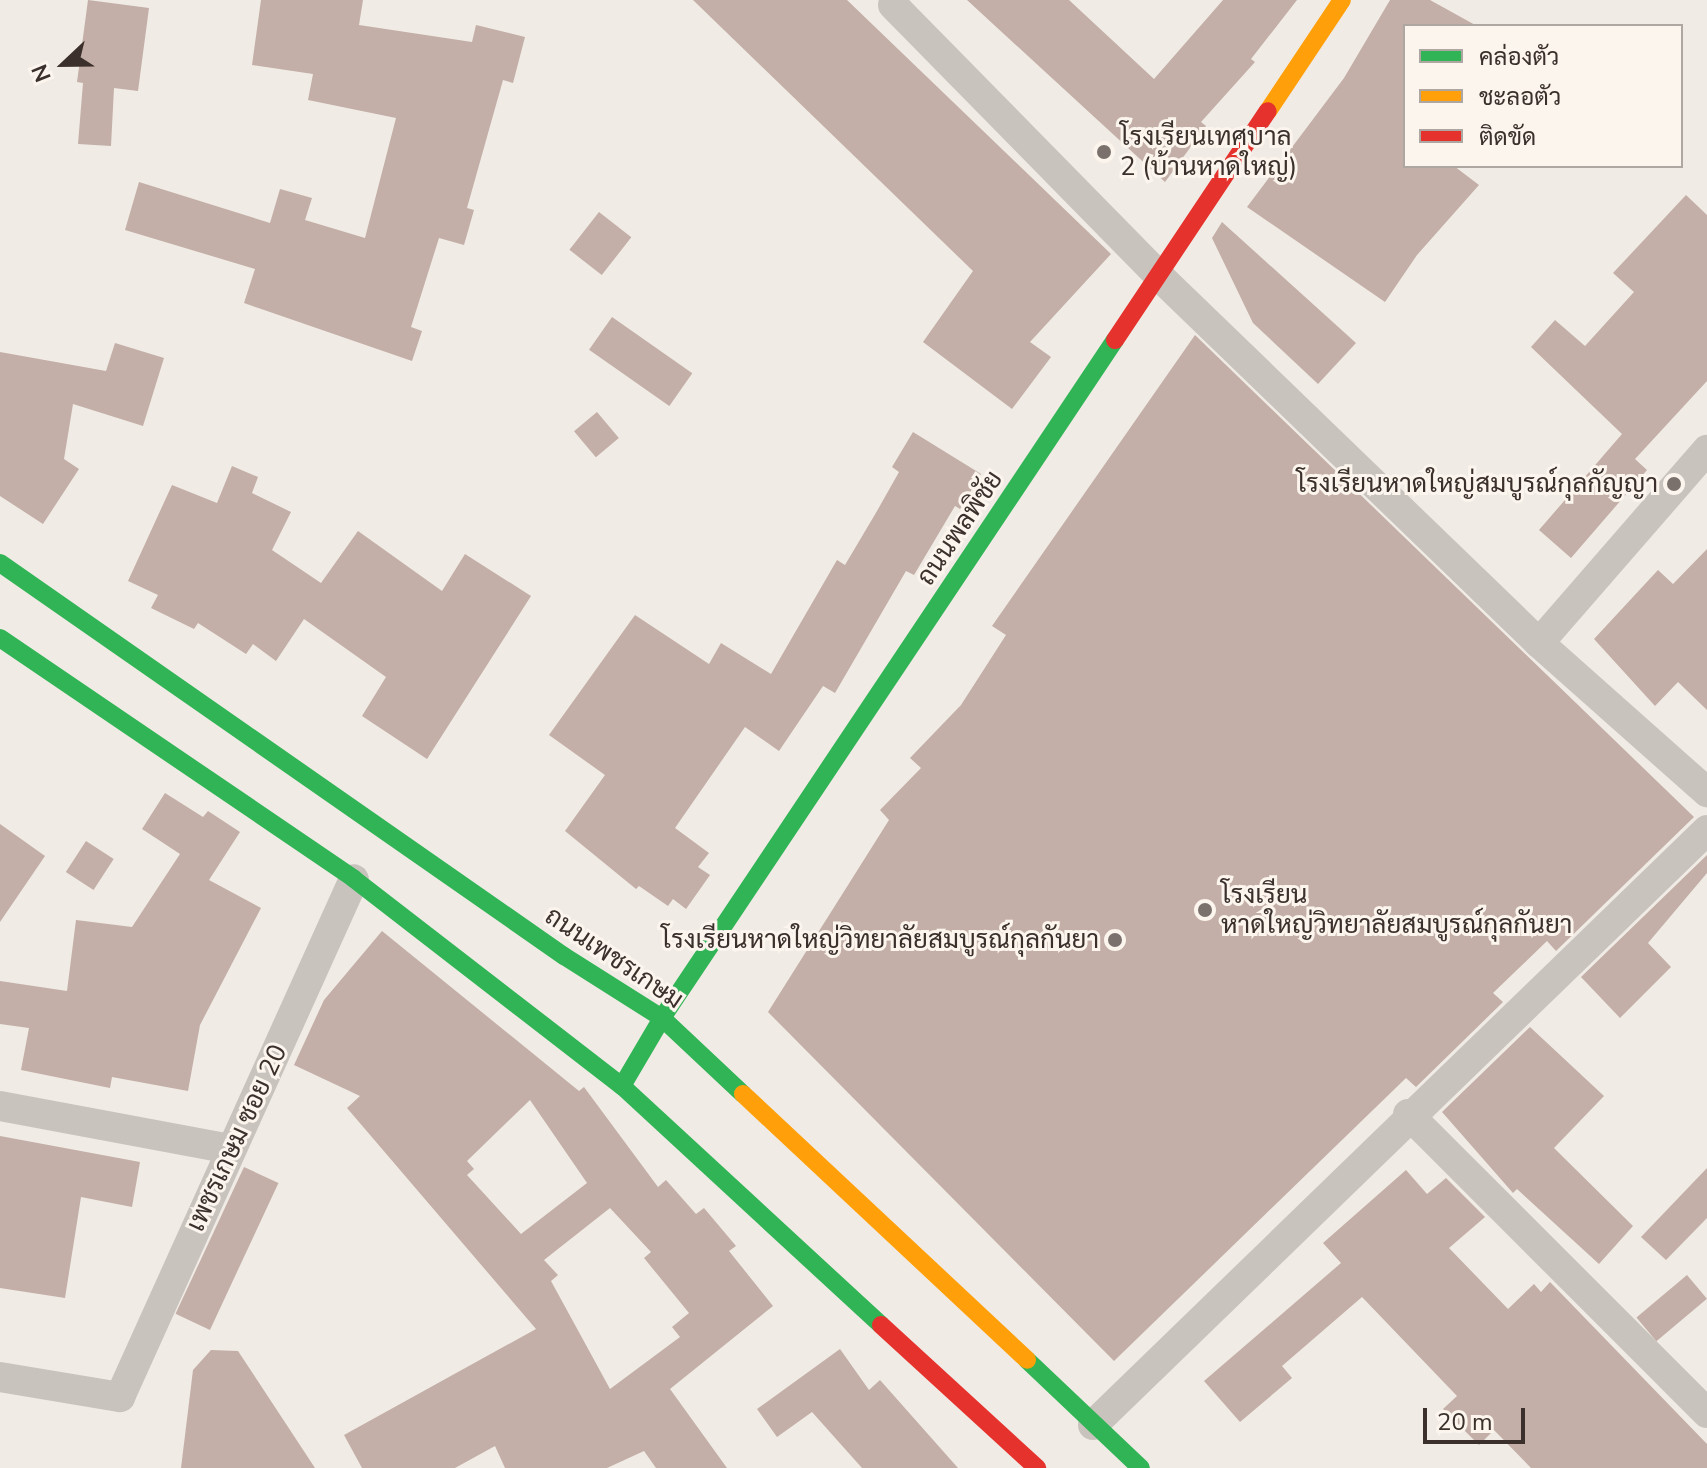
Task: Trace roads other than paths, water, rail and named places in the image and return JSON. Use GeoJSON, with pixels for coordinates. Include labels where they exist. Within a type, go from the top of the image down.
{"type":"FeatureCollection","features":[{"type":"Feature","properties":{"kind":"main road","name":"ถนนพลพิชัย"},"geometry":{"type":"LineString","coordinates":[[622,1086],[662,1018],[1161,278],[1342,0]]}},
{"type":"Feature","properties":{"kind":"main road","name":"ถนนเพชรเกษม"},"geometry":{"type":"LineString","coordinates":[[0,563],[564,956],[662,1018],[1141,1468]]}},
{"type":"Feature","properties":{"kind":"main road"},"geometry":{"type":"LineString","coordinates":[[0,638],[354,879],[622,1086],[1037,1468]]}},
{"type":"Feature","properties":{"kind":"street"},"geometry":{"type":"LineString","coordinates":[[893,5],[1161,278],[1539,643],[1707,792]]}},
{"type":"Feature","properties":{"kind":"street"},"geometry":{"type":"LineString","coordinates":[[1539,643],[1707,450]]}},
{"type":"Feature","properties":{"kind":"street"},"geometry":{"type":"LineString","coordinates":[[1093,1425],[1408,1114],[1707,830]]}},
{"type":"Feature","properties":{"kind":"street","name":"เพชรเกษม ซอย 20"},"geometry":{"type":"LineString","coordinates":[[0,1377],[120,1397],[229,1149],[257,1098],[354,879]]}},
{"type":"Feature","properties":{"kind":"street"},"geometry":{"type":"LineString","coordinates":[[0,1106],[229,1149]]}},
{"type":"Feature","properties":{"kind":"street"},"geometry":{"type":"LineString","coordinates":[[1408,1114],[1707,1413]]}},
{"type":"Feature","properties":{"kind":"place","name":"โรงเรียนเทศบาล 2 (บ้านหาดใหญ่)"},"geometry":{"type":"Point","coordinates":[1104,152]}},
{"type":"Feature","properties":{"kind":"place","name":"โรงเรียนหาดใหญ่สมบูรณ์กุลกัญญา"},"geometry":{"type":"Point","coordinates":[1674,484]}},
{"type":"Feature","properties":{"kind":"place","name":"โรงเรียน หาดใหญ่วิทยาลัยสมบูรณ์กุลกันยา"},"geometry":{"type":"Point","coordinates":[1205,910]}},
{"type":"Feature","properties":{"kind":"place","name":"โรงเรียนหาดใหญ่วิทยาลัยสมบูรณ์กุลกันยา"},"geometry":{"type":"Point","coordinates":[1115,940]}}]}
